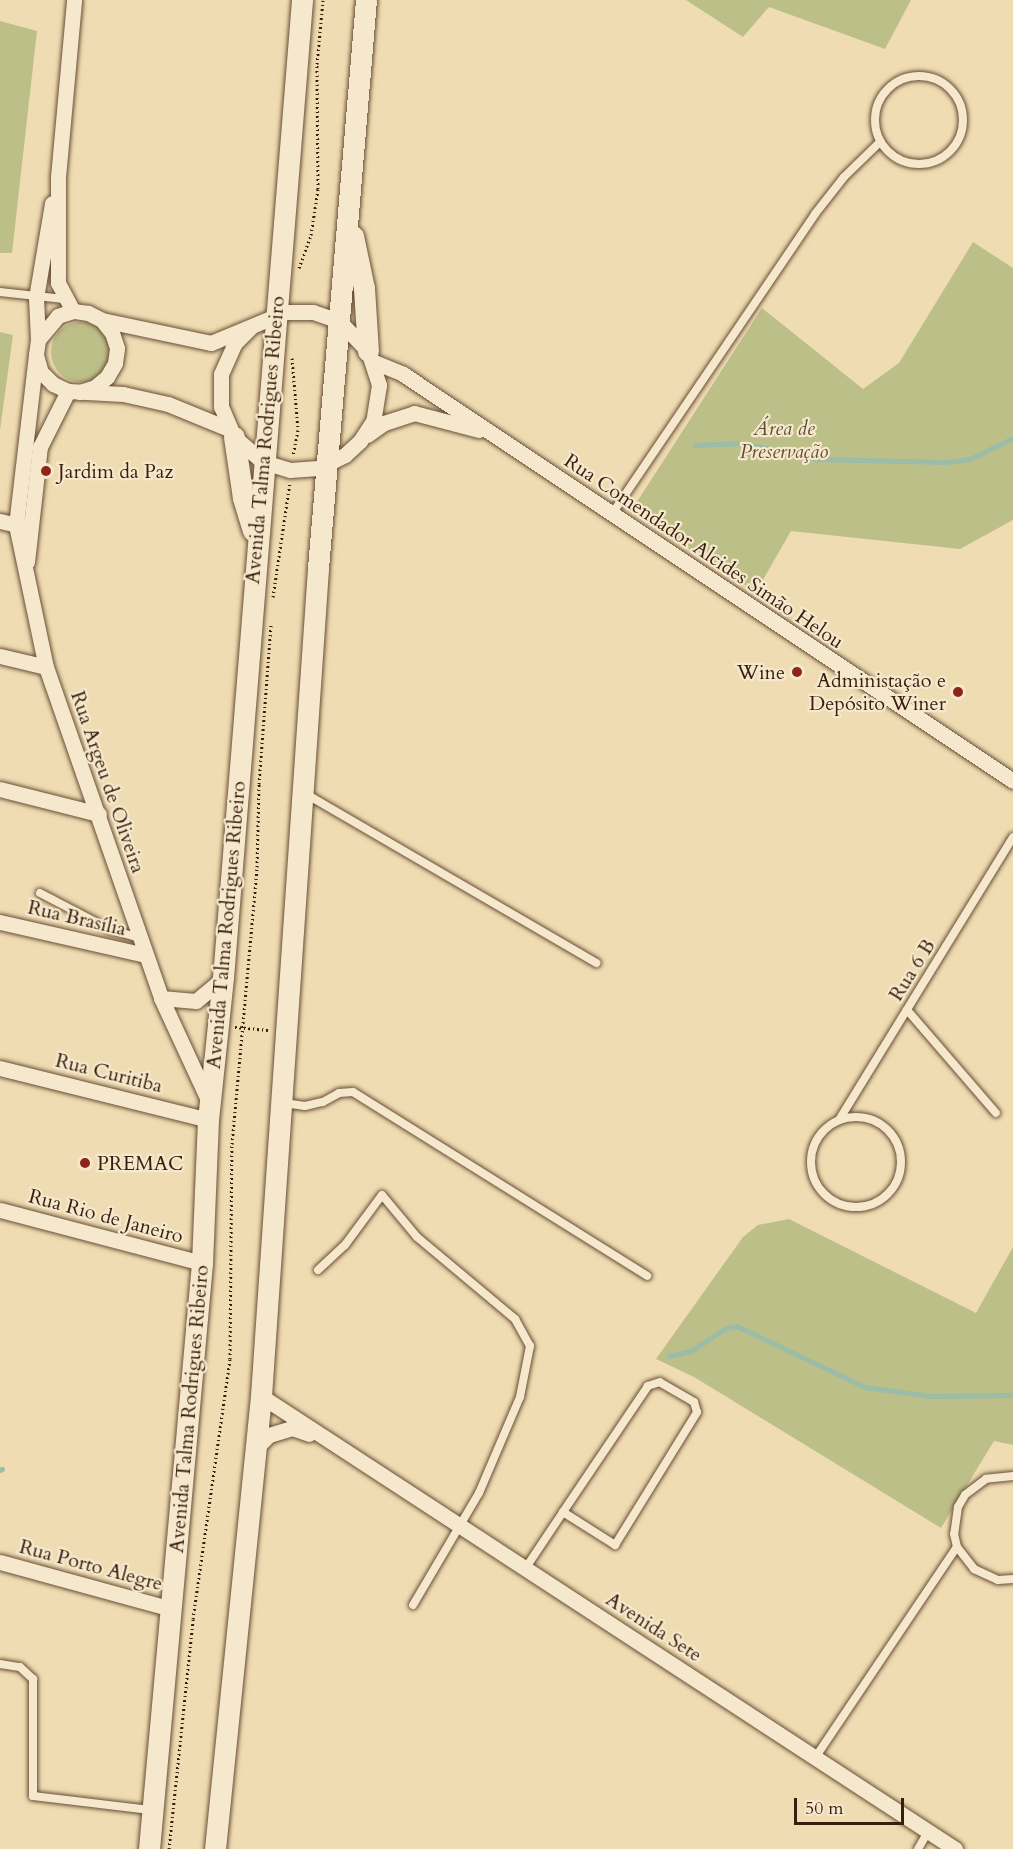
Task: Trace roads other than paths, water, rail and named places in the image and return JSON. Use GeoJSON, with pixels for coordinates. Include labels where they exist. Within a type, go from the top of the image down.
{"type":"FeatureCollection","features":[{"type":"Feature","properties":{"kind":"main road","name":"Avenida Talma Rodrigues Ribeiro"},"geometry":{"type":"LineString","coordinates":[[149,1849],[202,1263],[209,1112],[223,978],[256,542],[302,0]]}},
{"type":"Feature","properties":{"kind":"main road"},"geometry":{"type":"LineString","coordinates":[[215,1849],[261,1396],[284,1031],[366,0]]}},
{"type":"Feature","properties":{"kind":"main road"},"geometry":{"type":"LineString","coordinates":[[348,214],[364,288],[371,357]]}},
{"type":"Feature","properties":{"kind":"main road"},"geometry":{"type":"LineString","coordinates":[[231,433],[243,498],[256,542]]}},
{"type":"Feature","properties":{"kind":"street"},"geometry":{"type":"LineString","coordinates":[[24,527],[37,347],[36,298],[58,177],[74,0]]}},
{"type":"Feature","properties":{"kind":"street"},"geometry":{"type":"LineString","coordinates":[[58,177],[58,283],[69,305],[102,320],[211,343],[276,314],[303,311],[339,321],[371,357],[378,398],[373,421],[360,441]]}},
{"type":"Feature","properties":{"kind":"street"},"geometry":{"type":"LineString","coordinates":[[69,305],[58,316],[37,347],[41,372],[53,384],[74,391],[123,394],[168,404],[231,433],[263,462],[290,470],[328,465]]}},
{"type":"Feature","properties":{"kind":"street"},"geometry":{"type":"LineString","coordinates":[[24,527],[40,447],[74,391],[95,387],[107,377],[115,363],[117,348],[112,333],[102,320]]}},
{"type":"Feature","properties":{"kind":"street"},"geometry":{"type":"LineString","coordinates":[[231,433],[221,408],[221,374],[235,343],[251,327]]}},
{"type":"Feature","properties":{"kind":"street","name":"Rua Comendador Alcides Simão Helou"},"geometry":{"type":"LineString","coordinates":[[371,357],[403,374],[1013,781]]}},
{"type":"Feature","properties":{"kind":"street","name":"Rua Comendador Alcides Simão Helou"},"geometry":{"type":"LineString","coordinates":[[328,465],[384,423],[414,413],[493,434]]}},
{"type":"Feature","properties":{"kind":"street"},"geometry":{"type":"LineString","coordinates":[[0,521],[24,527]]}},
{"type":"Feature","properties":{"kind":"street","name":"Rua Argeu de Oliveira"},"geometry":{"type":"LineString","coordinates":[[24,527],[26,577],[46,667],[99,814],[145,956],[209,1112]]}},
{"type":"Feature","properties":{"kind":"street"},"geometry":{"type":"LineString","coordinates":[[0,656],[46,667]]}},
{"type":"Feature","properties":{"kind":"street"},"geometry":{"type":"LineString","coordinates":[[0,789],[99,814]]}},
{"type":"Feature","properties":{"kind":"street","name":"Rua Brasília"},"geometry":{"type":"LineString","coordinates":[[0,922],[145,956]]}},
{"type":"Feature","properties":{"kind":"street"},"geometry":{"type":"LineString","coordinates":[[161,998],[196,1001],[223,978]]}},
{"type":"Feature","properties":{"kind":"street","name":"Rua Curitiba"},"geometry":{"type":"LineString","coordinates":[[0,1068],[209,1112]]}},
{"type":"Feature","properties":{"kind":"street","name":"Rua Rio de Janeiro"},"geometry":{"type":"LineString","coordinates":[[0,1210],[202,1263]]}},
{"type":"Feature","properties":{"kind":"street","name":"Avenida Sete"},"geometry":{"type":"LineString","coordinates":[[261,1396],[955,1849]]}},
{"type":"Feature","properties":{"kind":"street","name":"Avenida Sete"},"geometry":{"type":"LineString","coordinates":[[256,1448],[269,1435],[292,1428],[329,1441]]}},
{"type":"Feature","properties":{"kind":"street","name":"Rua Porto Alegre"},"geometry":{"type":"LineString","coordinates":[[0,1562],[172,1609]]}},
{"type":"Feature","properties":{"kind":"lane"},"geometry":{"type":"LineString","coordinates":[[916,76],[937,79],[957,97],[963,124],[956,143],[941,158],[914,164],[889,153],[880,142],[875,129],[878,102],[896,81],[916,76]]}},
{"type":"Feature","properties":{"kind":"lane"},"geometry":{"type":"LineString","coordinates":[[612,515],[815,214],[844,177],[880,142]]}},
{"type":"Feature","properties":{"kind":"lane"},"geometry":{"type":"LineString","coordinates":[[0,292],[69,305]]}},
{"type":"Feature","properties":{"kind":"lane"},"geometry":{"type":"LineString","coordinates":[[302,792],[596,963]]}},
{"type":"Feature","properties":{"kind":"lane","name":"Rua 6 B"},"geometry":{"type":"LineString","coordinates":[[839,1120],[853,1117],[875,1122],[892,1135],[899,1148],[901,1163],[894,1184],[879,1200],[866,1206],[836,1203],[824,1195],[811,1168],[817,1140],[839,1120],[1013,837]]}},
{"type":"Feature","properties":{"kind":"lane"},"geometry":{"type":"LineString","coordinates":[[40,893],[111,930],[140,938]]}},
{"type":"Feature","properties":{"kind":"lane"},"geometry":{"type":"LineString","coordinates":[[907,1010],[996,1113]]}},
{"type":"Feature","properties":{"kind":"lane"},"geometry":{"type":"LineString","coordinates":[[279,1102],[305,1106],[323,1102],[339,1093],[353,1092],[647,1276]]}},
{"type":"Feature","properties":{"kind":"lane"},"geometry":{"type":"LineString","coordinates":[[318,1270],[345,1245],[382,1195],[417,1237],[515,1319],[530,1346],[520,1397],[479,1493],[413,1605]]}},
{"type":"Feature","properties":{"kind":"lane"},"geometry":{"type":"LineString","coordinates":[[525,1569],[563,1512],[648,1386],[660,1382],[694,1402],[696,1412],[615,1545],[563,1512]]}},
{"type":"Feature","properties":{"kind":"lane"},"geometry":{"type":"LineString","coordinates":[[1013,1476],[986,1479],[965,1496],[954,1520],[957,1547],[969,1564],[985,1576],[1013,1580]]}},
{"type":"Feature","properties":{"kind":"lane"},"geometry":{"type":"LineString","coordinates":[[815,1758],[957,1547]]}},
{"type":"Feature","properties":{"kind":"lane"},"geometry":{"type":"LineString","coordinates":[[0,1664],[20,1667],[33,1679],[33,1796],[152,1810]]}},
{"type":"Feature","properties":{"kind":"lane"},"geometry":{"type":"LineString","coordinates":[[918,1849],[928,1832]]}},
{"type":"Feature","properties":{"kind":"waterway"},"geometry":{"type":"LineString","coordinates":[[695,445],[742,443],[818,459],[946,462],[970,459],[1013,438]]}},
{"type":"Feature","properties":{"kind":"waterway"},"geometry":{"type":"LineString","coordinates":[[669,1356],[691,1351],[726,1328],[737,1326],[865,1387],[932,1396],[1013,1395]]}},
{"type":"Feature","properties":{"kind":"place","name":"Jardim da Paz"},"geometry":{"type":"Point","coordinates":[46,471]}},
{"type":"Feature","properties":{"kind":"place","name":"Wine"},"geometry":{"type":"Point","coordinates":[797,672]}},
{"type":"Feature","properties":{"kind":"place","name":"Administação e Depósito Winer"},"geometry":{"type":"Point","coordinates":[958,692]}},
{"type":"Feature","properties":{"kind":"place","name":"PREMAC"},"geometry":{"type":"Point","coordinates":[85,1163]}},
{"type":"Feature","properties":{"kind":"park label","name":"Área de Preservação"},"geometry":{"type":"Point","coordinates":[784,440]}}]}
